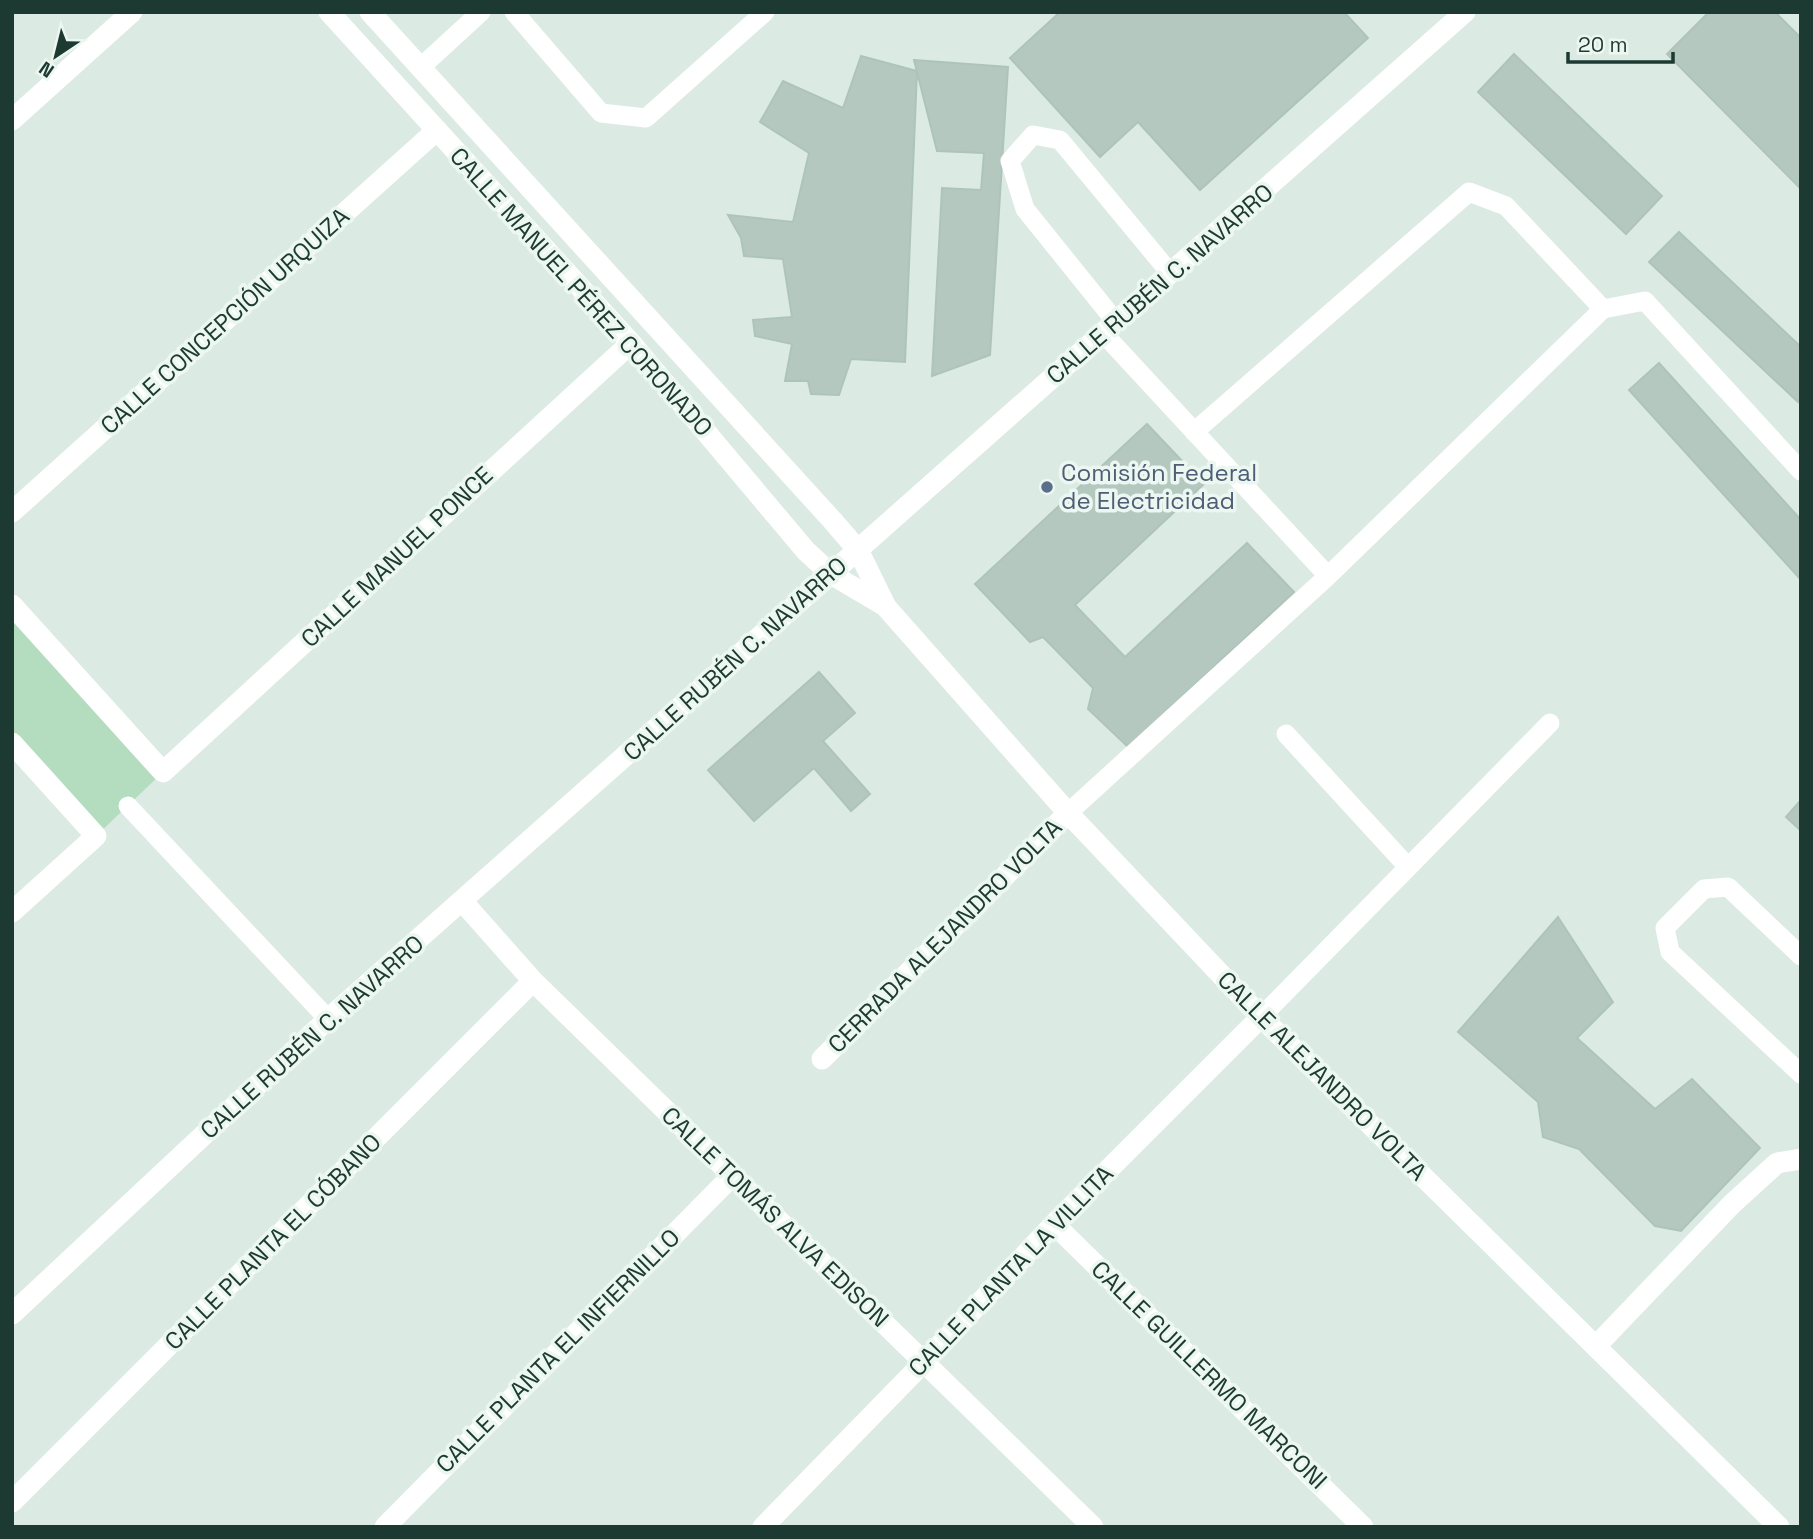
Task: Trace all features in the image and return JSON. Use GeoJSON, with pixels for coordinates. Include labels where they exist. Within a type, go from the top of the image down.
{"type":"FeatureCollection","features":[{"type":"Feature","properties":{"kind":"street"},"geometry":{"type":"LineString","coordinates":[[12,120],[132,12]]}},
{"type":"Feature","properties":{"kind":"street","name":"CALLE MANUEL PÉREZ CORONADO"},"geometry":{"type":"LineString","coordinates":[[370,12],[858,550]]}},
{"type":"Feature","properties":{"kind":"street","name":"CALLE RUBÉN C. NAVARRO"},"geometry":{"type":"LineString","coordinates":[[12,1314],[328,1019],[1465,12]]}},
{"type":"Feature","properties":{"kind":"street","name":"CALLE MANUEL PÉREZ CORONADO"},"geometry":{"type":"LineString","coordinates":[[330,13],[631,343],[806,551],[831,574]]}},
{"type":"Feature","properties":{"kind":"street","name":"CALLE CONCEPCIÓN URQUIZA"},"geometry":{"type":"LineString","coordinates":[[12,512],[438,130]]}},
{"type":"Feature","properties":{"kind":"street","name":"CALLE MANUEL PONCE"},"geometry":{"type":"LineString","coordinates":[[12,605],[163,772],[631,343]]}},
{"type":"Feature","properties":{"kind":"street","name":"CALLE ALEJANDRO VOLTA"},"geometry":{"type":"LineString","coordinates":[[858,550],[886,607],[1068,814],[1261,1017],[1779,1527]]}},
{"type":"Feature","properties":{"kind":"street","name":"CALLE ALEJANDRO VOLTA"},"geometry":{"type":"LineString","coordinates":[[831,574],[886,607]]}},
{"type":"Feature","properties":{"kind":"street"},"geometry":{"type":"LineString","coordinates":[[12,743],[96,836],[12,912]]}},
{"type":"Feature","properties":{"kind":"street","name":"CERRADA ALEJANDRO VOLTA"},"geometry":{"type":"LineString","coordinates":[[822,1059],[1068,814]]}},
{"type":"Feature","properties":{"kind":"street","name":"CALLE TOMÁS ALVA EDISON"},"geometry":{"type":"LineString","coordinates":[[463,902],[533,981],[1093,1527]]}},
{"type":"Feature","properties":{"kind":"street","name":"CALLE PLANTA EL CÓBANO"},"geometry":{"type":"LineString","coordinates":[[12,1503],[533,981]]}},
{"type":"Feature","properties":{"kind":"street","name":"CALLE PLANTA LA VILLITA"},"geometry":{"type":"LineString","coordinates":[[763,1527],[1054,1224],[1261,1017]]}},
{"type":"Feature","properties":{"kind":"street"},"geometry":{"type":"LineString","coordinates":[[1596,1346],[1732,1204],[1768,1171],[1777,1163],[1801,1159]]}},
{"type":"Feature","properties":{"kind":"street","name":"CALLE PLANTA EL INFIERNILLO"},"geometry":{"type":"LineString","coordinates":[[385,1527],[732,1176]]}},
{"type":"Feature","properties":{"kind":"street","name":"CALLE GUILLERMO MARCONI"},"geometry":{"type":"LineString","coordinates":[[1054,1224],[1363,1527]]}},
{"type":"Feature","properties":{"kind":"lane"},"geometry":{"type":"LineString","coordinates":[[420,68],[481,12]]}},
{"type":"Feature","properties":{"kind":"lane"},"geometry":{"type":"LineString","coordinates":[[514,12],[601,113],[646,118],[765,12]]}},
{"type":"Feature","properties":{"kind":"lane"},"geometry":{"type":"LineString","coordinates":[[1171,274],[1060,140],[1033,135],[1010,161],[1025,209],[1110,328],[1194,432],[1328,576]]}},
{"type":"Feature","properties":{"kind":"lane"},"geometry":{"type":"LineString","coordinates":[[1194,432],[1469,192],[1506,206],[1603,309]]}},
{"type":"Feature","properties":{"kind":"lane"},"geometry":{"type":"LineString","coordinates":[[1068,814],[1328,576],[1603,309],[1646,301],[1801,471]]}},
{"type":"Feature","properties":{"kind":"lane"},"geometry":{"type":"LineString","coordinates":[[1261,1017],[1550,723]]}},
{"type":"Feature","properties":{"kind":"lane"},"geometry":{"type":"LineString","coordinates":[[1286,734],[1408,867]]}},
{"type":"Feature","properties":{"kind":"lane"},"geometry":{"type":"LineString","coordinates":[[128,806],[328,1019]]}},
{"type":"Feature","properties":{"kind":"lane"},"geometry":{"type":"LineString","coordinates":[[1801,956],[1728,887],[1704,889],[1665,928],[1670,952],[1801,1074]]}},
{"type":"Feature","properties":{"kind":"green space"},"geometry":{"type":"Polygon","coordinates":[[[12,604],[163,772],[96,836],[12,743],[12,604]]]}},
{"type":"Feature","properties":{"kind":"building"},"geometry":{"type":"Polygon","coordinates":[[[1060,12],[1344,12],[1368,38],[1200,190],[1138,122],[1100,157],[1010,58],[1060,12]]]}},
{"type":"Feature","properties":{"kind":"building"},"geometry":{"type":"Polygon","coordinates":[[[1709,12],[1775,12],[1801,38],[1801,189],[1667,54],[1709,12]]]}},
{"type":"Feature","properties":{"kind":"building"},"geometry":{"type":"Polygon","coordinates":[[[1514,54],[1662,196],[1626,234],[1478,92],[1514,54]]]}},
{"type":"Feature","properties":{"kind":"building"},"geometry":{"type":"Polygon","coordinates":[[[861,56],[917,71],[905,362],[851,359],[839,395],[811,394],[808,381],[785,381],[792,344],[755,336],[753,320],[792,317],[783,259],[744,256],[741,238],[728,215],[793,222],[809,153],[760,122],[783,81],[843,108],[861,56]]]}},
{"type":"Feature","properties":{"kind":"building"},"geometry":{"type":"Polygon","coordinates":[[[914,60],[1008,67],[990,355],[932,376],[942,188],[981,190],[984,153],[937,151],[914,60]]]}},
{"type":"Feature","properties":{"kind":"building"},"geometry":{"type":"Polygon","coordinates":[[[1679,232],[1801,347],[1801,398],[1798,402],[1649,262],[1679,232]]]}},
{"type":"Feature","properties":{"kind":"building"},"geometry":{"type":"Polygon","coordinates":[[[1659,363],[1801,520],[1801,580],[1629,390],[1659,363]]]}},
{"type":"Feature","properties":{"kind":"building"},"geometry":{"type":"Polygon","coordinates":[[[1147,424],[1204,484],[1075,605],[1125,657],[1247,543],[1294,592],[1128,747],[1088,709],[1093,688],[1043,637],[1030,642],[975,584],[1147,424]]]}},
{"type":"Feature","properties":{"kind":"building"},"geometry":{"type":"Polygon","coordinates":[[[819,672],[855,713],[823,741],[870,794],[851,811],[814,768],[754,821],[708,770],[819,672]]]}},
{"type":"Feature","properties":{"kind":"building"},"geometry":{"type":"Polygon","coordinates":[[[1801,800],[1801,831],[1786,817],[1801,800]]]}},
{"type":"Feature","properties":{"kind":"building"},"geometry":{"type":"Polygon","coordinates":[[[1558,917],[1613,1002],[1577,1038],[1655,1109],[1692,1079],[1760,1148],[1681,1231],[1655,1226],[1579,1149],[1543,1137],[1538,1102],[1458,1032],[1558,917]]]}},
{"type":"Feature","properties":{"kind":"place","name":"Comisión Federal de Electricidad"},"geometry":{"type":"Point","coordinates":[1047,487]}}]}
